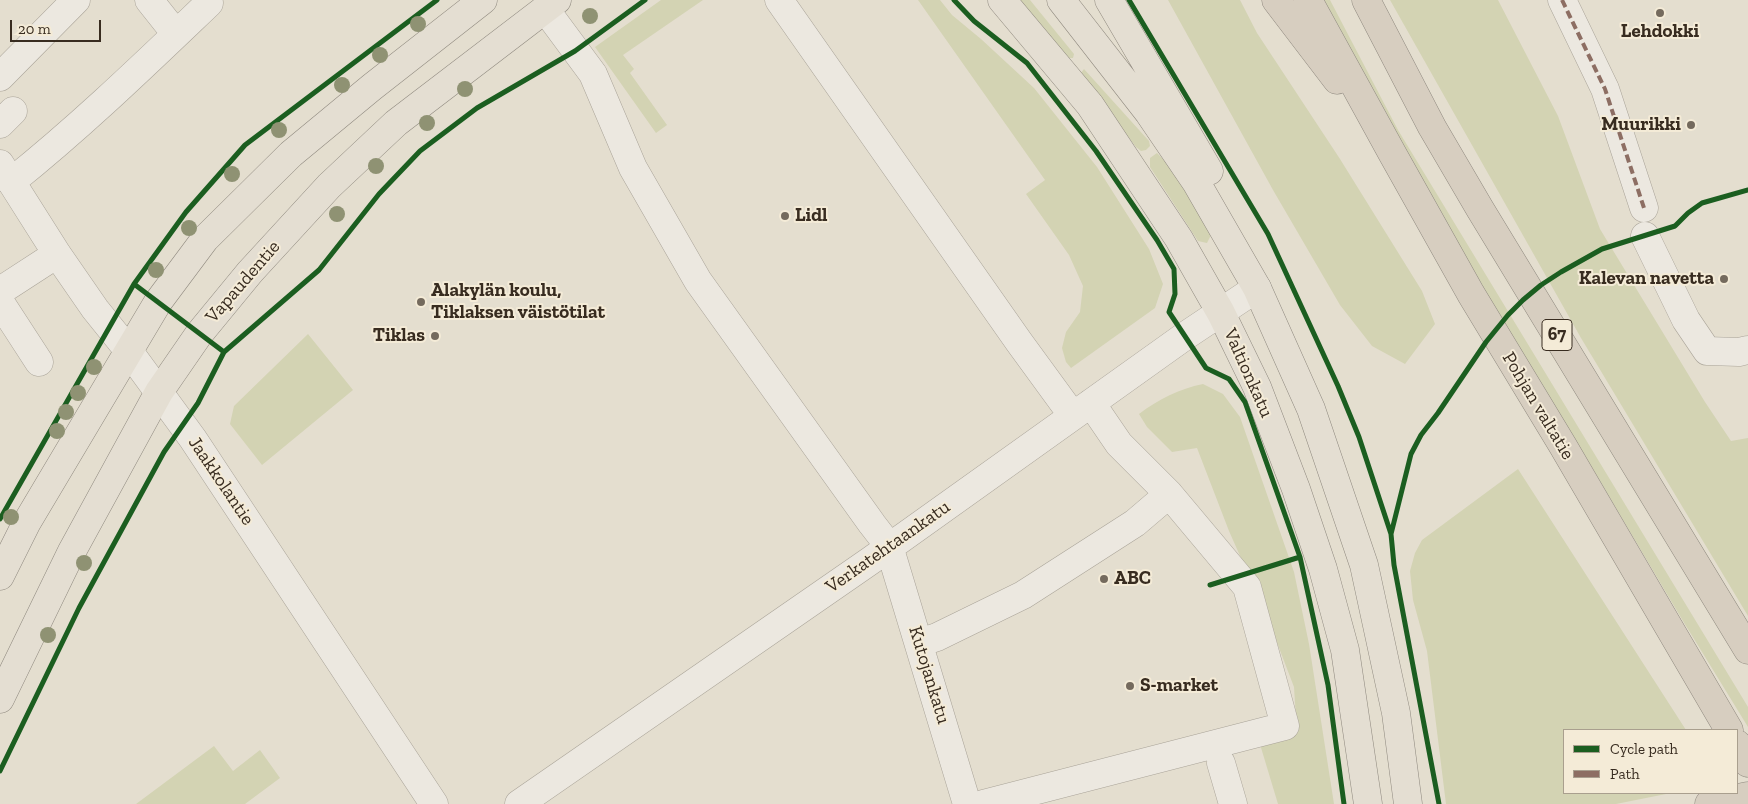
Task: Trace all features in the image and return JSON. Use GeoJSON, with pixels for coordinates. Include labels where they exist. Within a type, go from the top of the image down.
{"type":"FeatureCollection","features":[{"type":"Feature","properties":{"kind":"highway"},"geometry":{"type":"LineString","coordinates":[[1276,0],[1392,153]]}},
{"type":"Feature","properties":{"kind":"highway","name":"Pohjan valtatie"},"geometry":{"type":"LineString","coordinates":[[1308,0],[1471,294],[1563,446],[1728,729]]}},
{"type":"Feature","properties":{"kind":"highway","name":"67"},"geometry":{"type":"LineString","coordinates":[[1369,5],[1432,127],[1748,650]]}},
{"type":"Feature","properties":{"kind":"highway"},"geometry":{"type":"LineString","coordinates":[[1738,746],[1748,763]]}},
{"type":"Feature","properties":{"kind":"highway"},"geometry":{"type":"LineString","coordinates":[[1709,804],[1748,796]]}},
{"type":"Feature","properties":{"kind":"main road"},"geometry":{"type":"LineString","coordinates":[[0,576],[27,522],[128,350],[158,302],[206,239],[291,154],[372,87],[483,0]]}},
{"type":"Feature","properties":{"kind":"main road","name":"Valtionkatu"},"geometry":{"type":"LineString","coordinates":[[1002,0],[1090,105],[1179,239],[1221,313],[1257,387],[1296,489],[1323,569],[1345,650],[1368,804]]}},
{"type":"Feature","properties":{"kind":"main road"},"geometry":{"type":"LineString","coordinates":[[1061,0],[1148,113],[1196,182],[1257,288]]}},
{"type":"Feature","properties":{"kind":"main road"},"geometry":{"type":"LineString","coordinates":[[1109,0],[1209,171],[1310,410],[1364,565],[1396,713],[1408,804]]}},
{"type":"Feature","properties":{"kind":"main road","name":"Vapaudentie"},"geometry":{"type":"LineString","coordinates":[[0,699],[71,553],[159,392],[199,334],[244,280],[329,186],[396,123],[551,4]]}},
{"type":"Feature","properties":{"kind":"street"},"geometry":{"type":"LineString","coordinates":[[0,77],[76,0]]}},
{"type":"Feature","properties":{"kind":"street"},"geometry":{"type":"LineString","coordinates":[[150,0],[176,34]]}},
{"type":"Feature","properties":{"kind":"street"},"geometry":{"type":"LineString","coordinates":[[779,0],[998,312],[1082,410],[1120,444],[1169,494],[1247,587],[1284,726],[983,804]]}},
{"type":"Feature","properties":{"kind":"street"},"geometry":{"type":"LineString","coordinates":[[1562,0],[1605,89],[1644,208]]}},
{"type":"Feature","properties":{"kind":"street"},"geometry":{"type":"LineString","coordinates":[[6,182],[129,79],[209,3]]}},
{"type":"Feature","properties":{"kind":"street"},"geometry":{"type":"LineString","coordinates":[[551,4],[593,74],[633,168],[698,282],[872,524],[890,546]]}},
{"type":"Feature","properties":{"kind":"street","name":"Jaakkolantie"},"geometry":{"type":"LineString","coordinates":[[6,182],[96,309],[193,438],[434,804]]}},
{"type":"Feature","properties":{"kind":"street"},"geometry":{"type":"LineString","coordinates":[[1645,236],[1686,320],[1707,351],[1739,352],[1748,350]]}},
{"type":"Feature","properties":{"kind":"street"},"geometry":{"type":"LineString","coordinates":[[0,291],[57,254]]}},
{"type":"Feature","properties":{"kind":"street","name":"Verkatehtaankatu"},"geometry":{"type":"LineString","coordinates":[[519,804],[1257,288]]}},
{"type":"Feature","properties":{"kind":"street"},"geometry":{"type":"LineString","coordinates":[[0,302],[39,362]]}},
{"type":"Feature","properties":{"kind":"street"},"geometry":{"type":"LineString","coordinates":[[919,643],[937,637],[1023,595],[1135,523],[1169,494]]}},
{"type":"Feature","properties":{"kind":"street","name":"Kutojankatu"},"geometry":{"type":"LineString","coordinates":[[890,546],[967,804]]}},
{"type":"Feature","properties":{"kind":"street"},"geometry":{"type":"LineString","coordinates":[[1222,764],[1233,804]]}},
{"type":"Feature","properties":{"kind":"green space"},"geometry":{"type":"Polygon","coordinates":[[[661,0],[703,0],[623,55],[634,69],[630,73],[667,125],[656,133],[595,47],[661,0]]]}},
{"type":"Feature","properties":{"kind":"green space"},"geometry":{"type":"Polygon","coordinates":[[[918,0],[940,0],[952,15],[1034,88],[1097,167],[1149,249],[1163,284],[1155,308],[1071,368],[1066,362],[1062,348],[1066,332],[1080,312],[1083,286],[1069,255],[1026,194],[1045,180],[918,0]]]}},
{"type":"Feature","properties":{"kind":"green space"},"geometry":{"type":"Polygon","coordinates":[[[1020,0],[1030,0],[1074,54],[1073,58],[1067,58],[1020,0]]]}},
{"type":"Feature","properties":{"kind":"green space"},"geometry":{"type":"Polygon","coordinates":[[[1168,0],[1240,0],[1257,33],[1340,159],[1422,291],[1435,324],[1405,364],[1372,346],[1340,305],[1273,190],[1168,0]]]}},
{"type":"Feature","properties":{"kind":"green space"},"geometry":{"type":"Polygon","coordinates":[[[1317,0],[1330,0],[1398,130],[1748,707],[1748,727],[1470,269],[1317,0]]]}},
{"type":"Feature","properties":{"kind":"green space"},"geometry":{"type":"Polygon","coordinates":[[[1390,0],[1498,0],[1558,116],[1600,229],[1705,402],[1731,441],[1748,438],[1748,616],[1581,338],[1390,0]]]}},
{"type":"Feature","properties":{"kind":"green space"},"geometry":{"type":"Polygon","coordinates":[[[1084,69],[1149,141],[1150,146],[1146,150],[1141,151],[1136,147],[1083,78],[1081,73],[1084,69]]]}},
{"type":"Feature","properties":{"kind":"green space"},"geometry":{"type":"Polygon","coordinates":[[[1157,153],[1171,167],[1211,235],[1207,243],[1198,241],[1150,167],[1150,158],[1157,153]]]}},
{"type":"Feature","properties":{"kind":"green space"},"geometry":{"type":"Polygon","coordinates":[[[308,334],[353,390],[262,465],[230,424],[234,406],[308,334]]]}},
{"type":"Feature","properties":{"kind":"green space"},"geometry":{"type":"Polygon","coordinates":[[[1203,384],[1223,394],[1240,417],[1294,572],[1309,644],[1334,804],[1278,804],[1259,741],[1297,734],[1294,687],[1268,619],[1229,531],[1197,448],[1172,452],[1147,427],[1139,414],[1170,395],[1203,384]]]}},
{"type":"Feature","properties":{"kind":"green space"},"geometry":{"type":"Polygon","coordinates":[[[1518,469],[1685,729],[1563,729],[1563,794],[1666,794],[1616,804],[1446,804],[1427,651],[1413,600],[1410,571],[1415,553],[1422,540],[1518,469]]]}},
{"type":"Feature","properties":{"kind":"green space"},"geometry":{"type":"Polygon","coordinates":[[[214,746],[233,771],[260,750],[280,778],[245,804],[136,804],[214,746]]]}},
{"type":"Feature","properties":{"kind":"marked path"},"geometry":{"type":"LineString","coordinates":[[1562,0],[1605,89],[1644,208]]}},
{"type":"Feature","properties":{"kind":"cycle path"},"geometry":{"type":"LineString","coordinates":[[0,519],[134,284],[186,212],[245,145],[437,0]]}},
{"type":"Feature","properties":{"kind":"cycle path"},"geometry":{"type":"LineString","coordinates":[[0,771],[79,608],[164,452],[198,403],[224,352],[319,270],[379,194],[420,151],[477,108],[575,51],[645,0]]}},
{"type":"Feature","properties":{"kind":"cycle path"},"geometry":{"type":"LineString","coordinates":[[954,0],[974,21],[1027,63],[1096,151],[1157,240],[1174,269],[1175,294],[1169,312],[1206,368],[1229,379],[1245,402],[1300,557],[1328,685],[1344,804]]}},
{"type":"Feature","properties":{"kind":"cycle path"},"geometry":{"type":"LineString","coordinates":[[1129,0],[1268,234],[1338,386],[1359,437],[1391,534],[1394,565],[1439,804]]}},
{"type":"Feature","properties":{"kind":"cycle path"},"geometry":{"type":"LineString","coordinates":[[1391,534],[1411,454],[1421,435],[1486,342],[1523,300],[1561,272],[1602,249],[1675,226],[1702,203],[1748,190]]}},
{"type":"Feature","properties":{"kind":"cycle path"},"geometry":{"type":"LineString","coordinates":[[134,284],[224,352]]}},
{"type":"Feature","properties":{"kind":"cycle path"},"geometry":{"type":"LineString","coordinates":[[1210,585],[1300,557]]}},
{"type":"Feature","properties":{"kind":"place","name":"Lehdokki"},"geometry":{"type":"Point","coordinates":[1660,13]}},
{"type":"Feature","properties":{"kind":"place","name":"Muurikki"},"geometry":{"type":"Point","coordinates":[1691,125]}},
{"type":"Feature","properties":{"kind":"place","name":"Lidl"},"geometry":{"type":"Point","coordinates":[785,216]}},
{"type":"Feature","properties":{"kind":"place","name":"Kalevan navetta"},"geometry":{"type":"Point","coordinates":[1724,279]}},
{"type":"Feature","properties":{"kind":"place","name":"Alakylän koulu, Tiklaksen väistötilat"},"geometry":{"type":"Point","coordinates":[421,302]}},
{"type":"Feature","properties":{"kind":"place","name":"Tiklas"},"geometry":{"type":"Point","coordinates":[435,336]}},
{"type":"Feature","properties":{"kind":"place","name":"ABC"},"geometry":{"type":"Point","coordinates":[1104,579]}},
{"type":"Feature","properties":{"kind":"place","name":"S-market"},"geometry":{"type":"Point","coordinates":[1130,686]}}]}
